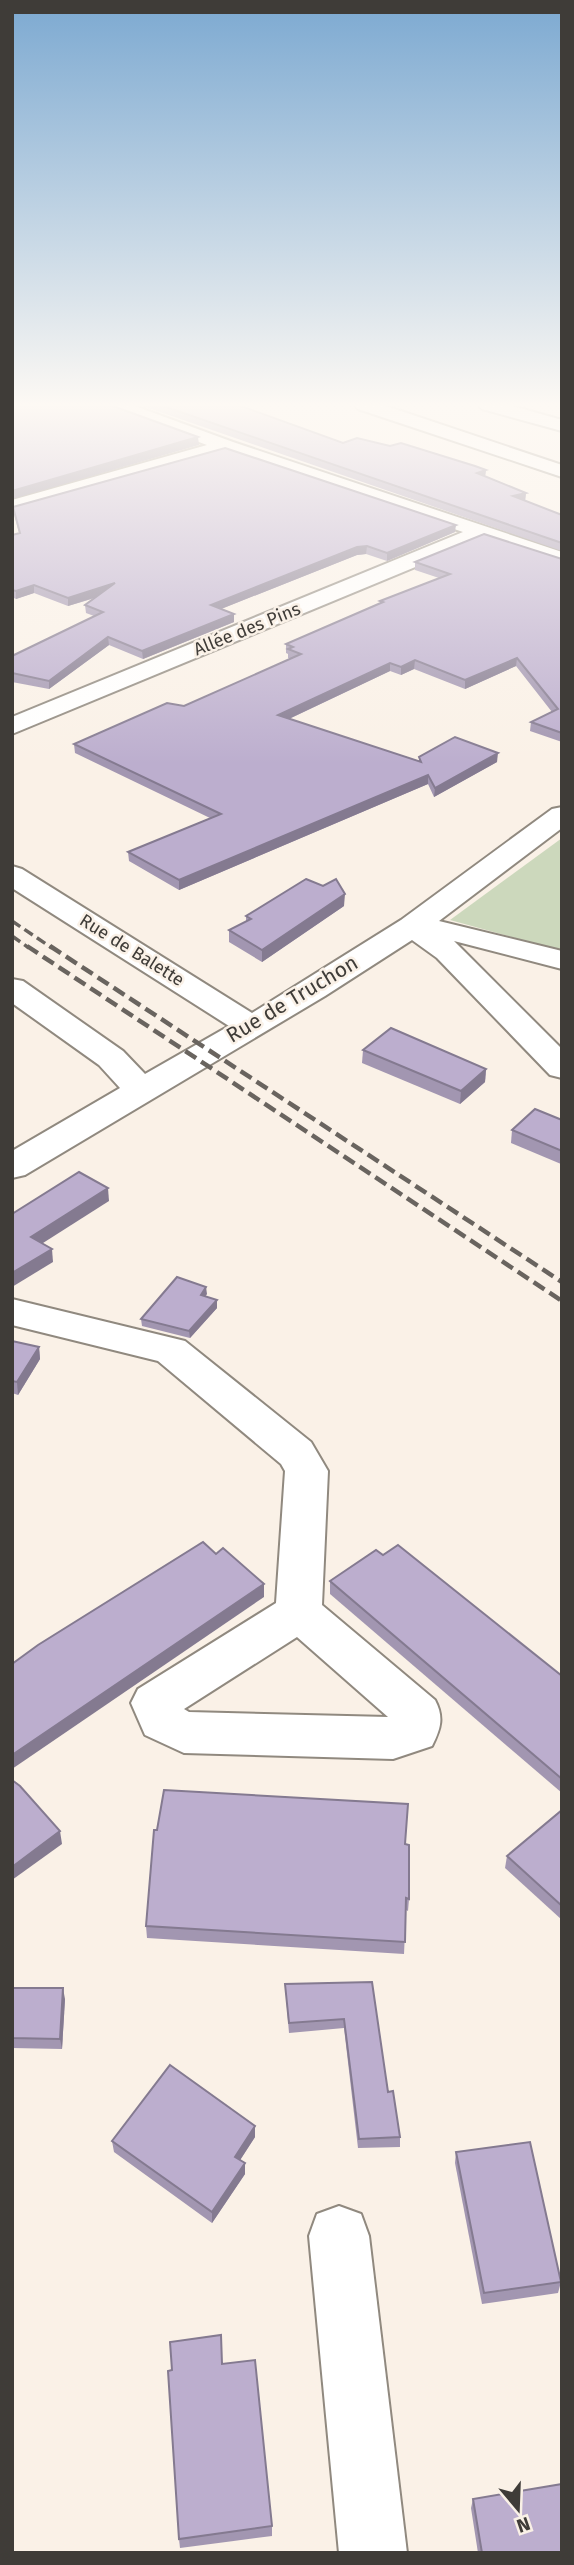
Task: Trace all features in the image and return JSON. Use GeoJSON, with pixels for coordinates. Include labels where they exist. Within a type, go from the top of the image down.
{"type":"FeatureCollection","features":[{"type":"Feature","properties":{"kind":"main road"},"geometry":{"type":"LineString","coordinates":[[460,525],[562,559]]}},
{"type":"Feature","properties":{"kind":"main road","name":"Allée des Pins"},"geometry":{"type":"LineString","coordinates":[[12,726],[482,532]]}},
{"type":"Feature","properties":{"kind":"main road","name":"Rue de Truchon"},"geometry":{"type":"LineString","coordinates":[[12,1167],[140,1089],[251,1026],[412,926],[562,815]]}},
{"type":"Feature","properties":{"kind":"main road","name":"Rue de Balette"},"geometry":{"type":"LineString","coordinates":[[12,875],[251,1026]]}},
{"type":"Feature","properties":{"kind":"main road"},"geometry":{"type":"LineString","coordinates":[[412,926],[455,932],[562,960]]}},
{"type":"Feature","properties":{"kind":"main road"},"geometry":{"type":"LineString","coordinates":[[412,926],[449,951],[562,1068]]}},
{"type":"Feature","properties":{"kind":"main road"},"geometry":{"type":"LineString","coordinates":[[12,988],[111,1058],[140,1089]]}},
{"type":"Feature","properties":{"kind":"main road"},"geometry":{"type":"LineString","coordinates":[[12,1312],[171,1351],[296,1453],[307,1471],[299,1612]]}},
{"type":"Feature","properties":{"kind":"main road"},"geometry":{"type":"LineString","coordinates":[[299,1612],[418,1714],[415,1731],[393,1738],[184,1732],[163,1721],[155,1703],[299,1612]]}},
{"type":"Feature","properties":{"kind":"main road"},"geometry":{"type":"LineString","coordinates":[[339,2236],[373,2553]]}},
{"type":"Feature","properties":{"kind":"green space"},"geometry":{"type":"Polygon","coordinates":[[[562,838],[562,951],[450,920],[562,838]]]}},
{"type":"Feature","properties":{"kind":"building"},"geometry":{"type":"Polygon","coordinates":[[[18,525],[456,525],[387,553],[367,546],[357,547],[211,605],[234,614],[142,651],[108,637],[49,681],[12,673],[12,656],[103,612],[85,605],[115,583],[68,598],[34,585],[12,590],[12,535],[20,533],[18,525]]]}},
{"type":"Feature","properties":{"kind":"building"},"geometry":{"type":"Polygon","coordinates":[[[509,525],[562,525],[562,543],[509,525]]]}},
{"type":"Feature","properties":{"kind":"building"},"geometry":{"type":"Polygon","coordinates":[[[484,534],[562,559],[562,733],[531,722],[558,709],[517,658],[465,680],[415,660],[401,667],[390,663],[278,715],[421,762],[419,757],[455,737],[498,753],[435,788],[428,775],[179,880],[128,852],[221,814],[74,744],[167,703],[184,706],[301,654],[288,649],[293,647],[286,644],[383,602],[380,601],[450,574],[415,562],[484,534]]]}},
{"type":"Feature","properties":{"kind":"building"},"geometry":{"type":"Polygon","coordinates":[[[306,879],[323,886],[336,879],[345,894],[262,950],[229,930],[251,919],[246,916],[306,879]]]}},
{"type":"Feature","properties":{"kind":"building"},"geometry":{"type":"Polygon","coordinates":[[[391,1028],[486,1069],[461,1091],[363,1050],[391,1028]]]}},
{"type":"Feature","properties":{"kind":"building"},"geometry":{"type":"Polygon","coordinates":[[[535,1109],[562,1120],[562,1151],[512,1130],[535,1109]]]}},
{"type":"Feature","properties":{"kind":"building"},"geometry":{"type":"Polygon","coordinates":[[[79,1172],[108,1188],[31,1237],[52,1249],[12,1273],[12,1214],[79,1172]]]}},
{"type":"Feature","properties":{"kind":"building"},"geometry":{"type":"Polygon","coordinates":[[[177,1277],[206,1287],[201,1295],[217,1300],[189,1331],[141,1319],[177,1277]]]}},
{"type":"Feature","properties":{"kind":"building"},"geometry":{"type":"Polygon","coordinates":[[[12,1341],[39,1347],[17,1382],[12,1381],[12,1341]]]}},
{"type":"Feature","properties":{"kind":"building"},"geometry":{"type":"Polygon","coordinates":[[[203,1542],[216,1554],[223,1548],[264,1584],[12,1755],[12,1664],[203,1542]]]}},
{"type":"Feature","properties":{"kind":"building"},"geometry":{"type":"Polygon","coordinates":[[[398,1545],[562,1676],[562,1779],[330,1581],[376,1550],[383,1555],[398,1545]]]}},
{"type":"Feature","properties":{"kind":"building"},"geometry":{"type":"Polygon","coordinates":[[[12,1780],[60,1831],[12,1867],[12,1780]]]}},
{"type":"Feature","properties":{"kind":"building"},"geometry":{"type":"Polygon","coordinates":[[[164,1790],[408,1804],[405,1844],[409,1845],[409,1899],[406,1898],[405,1942],[146,1926],[154,1830],[157,1830],[164,1790]]]}},
{"type":"Feature","properties":{"kind":"building"},"geometry":{"type":"Polygon","coordinates":[[[562,1810],[562,1906],[507,1856],[562,1810]]]}},
{"type":"Feature","properties":{"kind":"building"},"geometry":{"type":"Polygon","coordinates":[[[372,1982],[388,2092],[393,2091],[400,2137],[359,2139],[344,2019],[289,2023],[285,1984],[372,1982]]]}},
{"type":"Feature","properties":{"kind":"building"},"geometry":{"type":"Polygon","coordinates":[[[12,1988],[63,1988],[60,2039],[12,2038],[12,1988]]]}},
{"type":"Feature","properties":{"kind":"building"},"geometry":{"type":"Polygon","coordinates":[[[170,2065],[255,2126],[235,2157],[245,2163],[212,2212],[112,2141],[170,2065]]]}},
{"type":"Feature","properties":{"kind":"building"},"geometry":{"type":"Polygon","coordinates":[[[530,2142],[561,2282],[484,2293],[456,2152],[530,2142]]]}},
{"type":"Feature","properties":{"kind":"building"},"geometry":{"type":"Polygon","coordinates":[[[221,2335],[222,2364],[255,2360],[272,2526],[179,2539],[168,2371],[172,2370],[170,2342],[221,2335]]]}},
{"type":"Feature","properties":{"kind":"building"},"geometry":{"type":"Polygon","coordinates":[[[562,2484],[562,2553],[482,2553],[473,2499],[562,2484]]]}},
{"type":"Feature","properties":{"kind":"railway"},"geometry":{"type":"LineString","coordinates":[[12,921],[52,948]]}},
{"type":"Feature","properties":{"kind":"railway"},"geometry":{"type":"LineString","coordinates":[[12,936],[29,948]]}},
{"type":"Feature","properties":{"kind":"railway"},"geometry":{"type":"LineString","coordinates":[[27,946],[562,1301]]}},
{"type":"Feature","properties":{"kind":"railway"},"geometry":{"type":"LineString","coordinates":[[50,946],[562,1282]]}}]}
